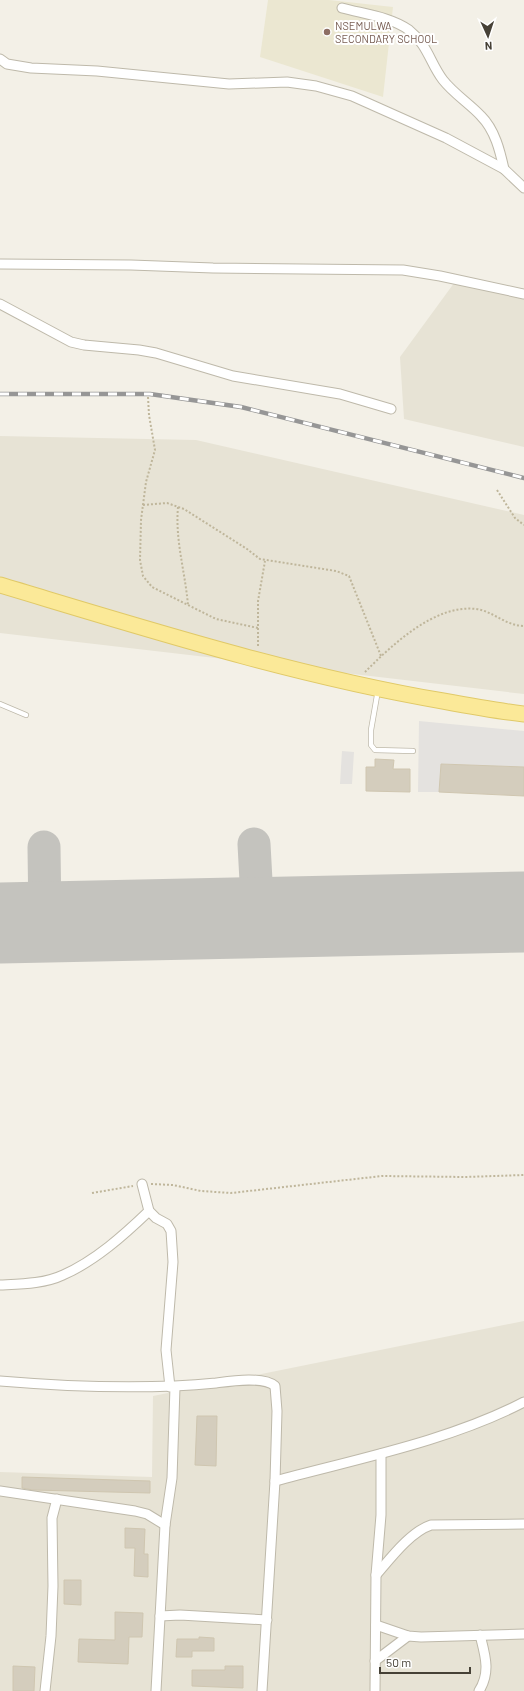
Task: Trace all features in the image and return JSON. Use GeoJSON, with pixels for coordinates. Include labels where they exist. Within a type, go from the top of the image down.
{"type":"FeatureCollection","features":[{"type":"Feature","properties":{"kind":"main road"},"geometry":{"type":"LineString","coordinates":[[0,585],[260,661],[353,684],[502,712],[524,714]]}},
{"type":"Feature","properties":{"kind":"street"},"geometry":{"type":"LineString","coordinates":[[342,8],[396,23],[409,30],[423,44],[444,80],[483,118],[492,131],[500,151],[504,169]]}},
{"type":"Feature","properties":{"kind":"street"},"geometry":{"type":"LineString","coordinates":[[0,60],[7,64],[31,68],[111,72],[229,84],[286,82],[316,86],[352,96],[446,138],[504,169],[524,188]]}},
{"type":"Feature","properties":{"kind":"street"},"geometry":{"type":"LineString","coordinates":[[0,264],[403,270],[440,276],[524,294]]}},
{"type":"Feature","properties":{"kind":"street"},"geometry":{"type":"LineString","coordinates":[[0,304],[71,342],[84,345],[156,353],[233,376],[340,394],[391,409]]}},
{"type":"Feature","properties":{"kind":"street"},"geometry":{"type":"LineString","coordinates":[[142,1184],[146,1205],[149,1211],[156,1218],[168,1224],[171,1231],[173,1262],[166,1350],[173,1387],[172,1478],[165,1525],[156,1691]]}},
{"type":"Feature","properties":{"kind":"street"},"geometry":{"type":"LineString","coordinates":[[0,1285],[32,1283],[63,1275],[89,1260],[119,1238],[149,1211]]}},
{"type":"Feature","properties":{"kind":"street"},"geometry":{"type":"LineString","coordinates":[[0,1381],[93,1387],[173,1387],[238,1381],[264,1381],[275,1386],[277,1411],[275,1481],[262,1691]]}},
{"type":"Feature","properties":{"kind":"street"},"geometry":{"type":"LineString","coordinates":[[275,1481],[381,1454],[463,1428],[504,1412],[524,1402]]}},
{"type":"Feature","properties":{"kind":"street"},"geometry":{"type":"LineString","coordinates":[[375,1691],[376,1575],[381,1514],[381,1454]]}},
{"type":"Feature","properties":{"kind":"street"},"geometry":{"type":"LineString","coordinates":[[0,1491],[141,1512],[165,1525]]}},
{"type":"Feature","properties":{"kind":"street"},"geometry":{"type":"LineString","coordinates":[[46,1691],[53,1593],[52,1518],[57,1499]]}},
{"type":"Feature","properties":{"kind":"street"},"geometry":{"type":"LineString","coordinates":[[376,1575],[415,1534],[431,1524],[524,1524]]}},
{"type":"Feature","properties":{"kind":"street"},"geometry":{"type":"LineString","coordinates":[[160,1616],[267,1620]]}},
{"type":"Feature","properties":{"kind":"street"},"geometry":{"type":"LineString","coordinates":[[376,1625],[408,1636],[438,1637],[524,1634]]}},
{"type":"Feature","properties":{"kind":"street"},"geometry":{"type":"LineString","coordinates":[[479,1691],[484,1682],[487,1671],[486,1659],[480,1635]]}},
{"type":"Feature","properties":{"kind":"street"},"geometry":{"type":"LineString","coordinates":[[375,1661],[408,1636]]}},
{"type":"Feature","properties":{"kind":"lane"},"geometry":{"type":"LineString","coordinates":[[378,689],[371,730],[371,745],[375,750],[413,752]]}},
{"type":"Feature","properties":{"kind":"lane"},"geometry":{"type":"LineString","coordinates":[[0,704],[26,715]]}},
{"type":"Feature","properties":{"kind":"path"},"geometry":{"type":"LineString","coordinates":[[148,397],[154,450],[146,482],[143,505],[140,560],[143,576],[152,587],[216,619],[258,628]]}},
{"type":"Feature","properties":{"kind":"path"},"geometry":{"type":"LineString","coordinates":[[497,490],[515,518],[524,525]]}},
{"type":"Feature","properties":{"kind":"path"},"geometry":{"type":"LineString","coordinates":[[143,505],[167,504],[184,509],[253,554],[266,560],[336,571],[349,576],[381,656]]}},
{"type":"Feature","properties":{"kind":"path"},"geometry":{"type":"LineString","coordinates":[[178,507],[178,537],[186,578],[188,605]]}},
{"type":"Feature","properties":{"kind":"path"},"geometry":{"type":"LineString","coordinates":[[260,661],[258,601],[266,560]]}},
{"type":"Feature","properties":{"kind":"path"},"geometry":{"type":"LineString","coordinates":[[353,684],[381,656],[424,623],[453,609],[477,609],[515,626],[524,626]]}},
{"type":"Feature","properties":{"kind":"path"},"geometry":{"type":"LineString","coordinates":[[92,1193],[142,1184],[157,1183],[201,1191],[231,1193],[382,1176],[465,1178],[524,1175]]}},
{"type":"Feature","properties":{"kind":"shaded area","name":"NSEMULWA SECONDARY SCHOOL"},"geometry":{"type":"Polygon","coordinates":[[[268,0],[329,0],[393,7],[383,97],[260,57],[268,0]]]}},
{"type":"Feature","properties":{"kind":"shaded area"},"geometry":{"type":"Polygon","coordinates":[[[457,279],[524,292],[524,447],[404,419],[400,357],[457,279]]]}},
{"type":"Feature","properties":{"kind":"shaded area"},"geometry":{"type":"Polygon","coordinates":[[[0,436],[196,440],[524,515],[524,694],[0,633],[0,436]]]}},
{"type":"Feature","properties":{"kind":"shaded area"},"geometry":{"type":"Polygon","coordinates":[[[419,721],[524,731],[524,767],[441,764],[439,792],[418,792],[419,721]]]}},
{"type":"Feature","properties":{"kind":"shaded area"},"geometry":{"type":"Polygon","coordinates":[[[342,751],[354,752],[352,784],[340,784],[342,751]]]}},
{"type":"Feature","properties":{"kind":"shaded area"},"geometry":{"type":"Polygon","coordinates":[[[524,1321],[524,1691],[0,1691],[0,1472],[152,1477],[153,1396],[524,1321]]]}},
{"type":"Feature","properties":{"kind":"building"},"geometry":{"type":"Polygon","coordinates":[[[375,759],[394,760],[393,769],[410,769],[410,792],[366,791],[366,767],[375,767],[375,759]]]}},
{"type":"Feature","properties":{"kind":"building"},"geometry":{"type":"Polygon","coordinates":[[[441,764],[524,767],[524,796],[439,792],[441,764]]]}},
{"type":"Feature","properties":{"kind":"building"},"geometry":{"type":"Polygon","coordinates":[[[197,1416],[217,1416],[216,1466],[195,1465],[197,1416]]]}},
{"type":"Feature","properties":{"kind":"building"},"geometry":{"type":"Polygon","coordinates":[[[22,1477],[150,1481],[150,1493],[33,1490],[22,1488],[22,1477]]]}},
{"type":"Feature","properties":{"kind":"building"},"geometry":{"type":"Polygon","coordinates":[[[125,1528],[145,1529],[144,1554],[148,1554],[148,1577],[134,1576],[135,1548],[125,1548],[125,1528]]]}},
{"type":"Feature","properties":{"kind":"building"},"geometry":{"type":"Polygon","coordinates":[[[64,1580],[81,1580],[81,1605],[64,1604],[64,1580]]]}},
{"type":"Feature","properties":{"kind":"building"},"geometry":{"type":"Polygon","coordinates":[[[115,1612],[143,1613],[142,1637],[129,1637],[128,1664],[78,1662],[79,1639],[115,1640],[115,1612]]]}},
{"type":"Feature","properties":{"kind":"building"},"geometry":{"type":"Polygon","coordinates":[[[199,1637],[214,1638],[214,1651],[192,1651],[192,1657],[176,1657],[177,1639],[199,1639],[199,1637]]]}},
{"type":"Feature","properties":{"kind":"building"},"geometry":{"type":"Polygon","coordinates":[[[13,1666],[35,1667],[34,1691],[13,1691],[13,1666]]]}},
{"type":"Feature","properties":{"kind":"building"},"geometry":{"type":"Polygon","coordinates":[[[225,1666],[243,1666],[243,1688],[192,1686],[192,1670],[225,1670],[225,1666]]]}},
{"type":"Feature","properties":{"kind":"taxiway"},"geometry":{"type":"LineString","coordinates":[[254,844],[258,918]]}},
{"type":"Feature","properties":{"kind":"taxiway"},"geometry":{"type":"LineString","coordinates":[[44,847],[45,922]]}},
{"type":"Feature","properties":{"kind":"runway"},"geometry":{"type":"LineString","coordinates":[[0,923],[524,912]]}},
{"type":"Feature","properties":{"kind":"railway"},"geometry":{"type":"LineString","coordinates":[[0,394],[150,394],[241,407],[524,478]]}},
{"type":"Feature","properties":{"kind":"place","name":"NSEMULWA SECONDARY SCHOOL"},"geometry":{"type":"Point","coordinates":[327,32]}}]}
